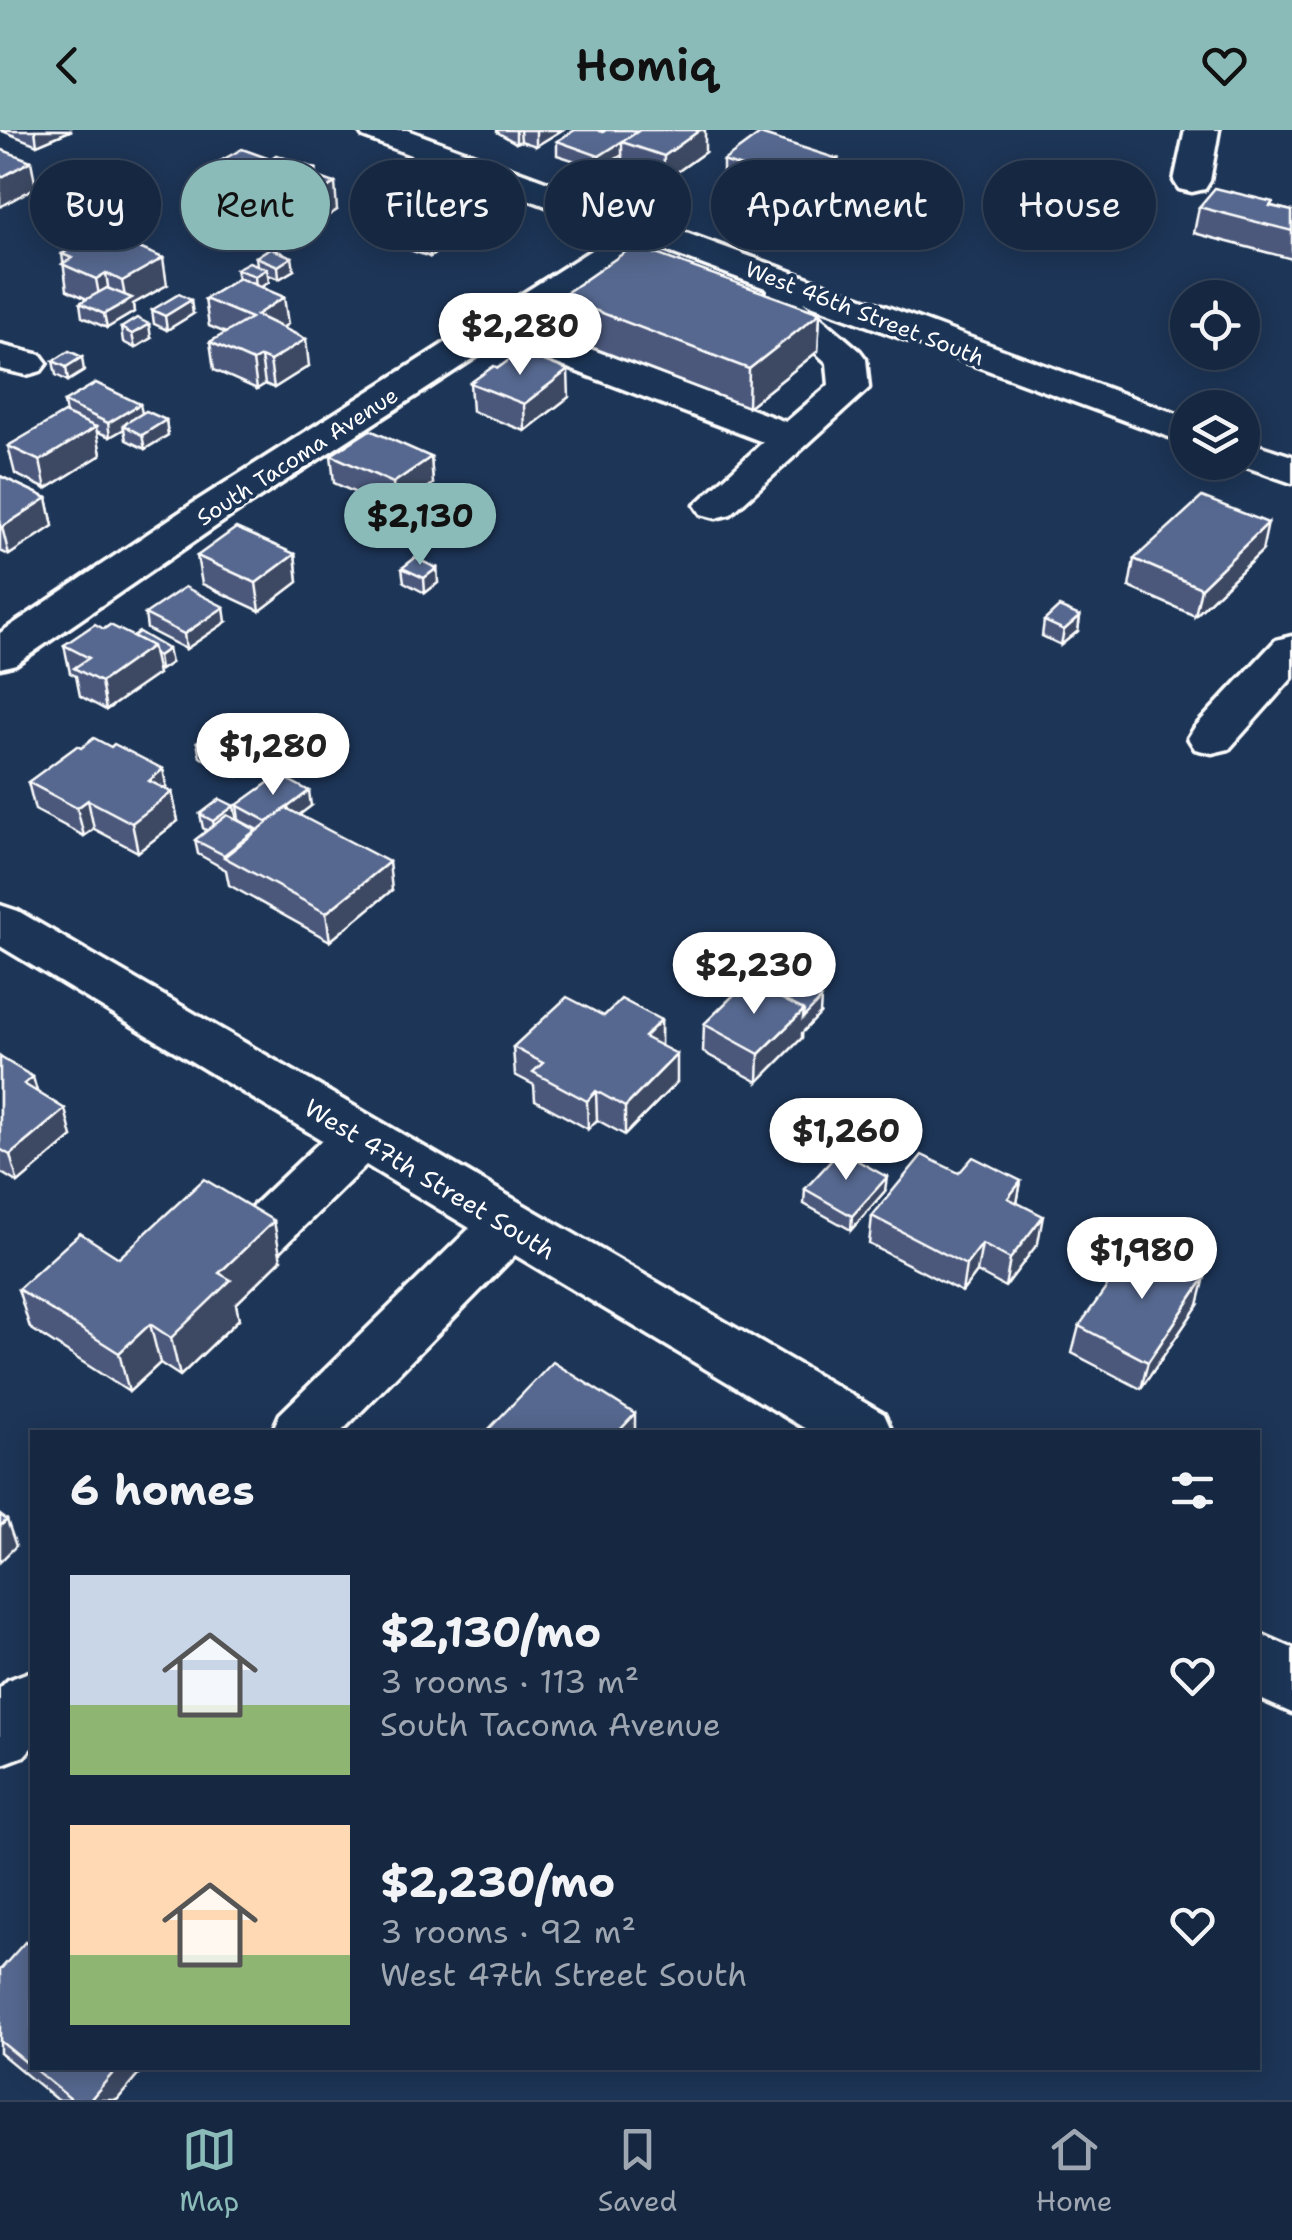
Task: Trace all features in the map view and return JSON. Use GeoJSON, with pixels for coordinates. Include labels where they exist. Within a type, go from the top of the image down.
{"type":"FeatureCollection","features":[{"type":"Feature","properties":{"kind":"street","name":"West 46th Street South"},"geometry":{"type":"LineString","coordinates":[[375,130],[545,192]]}},
{"type":"Feature","properties":{"kind":"street"},"geometry":{"type":"LineString","coordinates":[[1192,181],[1202,130]]}},
{"type":"Feature","properties":{"kind":"street","name":"West 46th Street South"},"geometry":{"type":"LineString","coordinates":[[691,246],[1170,425]]}},
{"type":"Feature","properties":{"kind":"street","name":"South Tacoma Avenue"},"geometry":{"type":"LineString","coordinates":[[0,654],[213,509],[498,328],[621,266],[633,250]]}},
{"type":"Feature","properties":{"kind":"street"},"geometry":{"type":"LineString","coordinates":[[716,505],[849,388],[846,359],[781,303],[789,284]]}},
{"type":"Feature","properties":{"kind":"street"},"geometry":{"type":"LineString","coordinates":[[744,313],[833,347]]}},
{"type":"Feature","properties":{"kind":"street"},"geometry":{"type":"LineString","coordinates":[[498,328],[792,438]]}},
{"type":"Feature","properties":{"kind":"street"},"geometry":{"type":"LineString","coordinates":[[1260,458],[1292,470]]}},
{"type":"Feature","properties":{"kind":"street"},"geometry":{"type":"LineString","coordinates":[[1212,738],[1292,650]]}},
{"type":"Feature","properties":{"kind":"street","name":"West 47th Street South"},"geometry":{"type":"LineString","coordinates":[[0,923],[859,1430]]}},
{"type":"Feature","properties":{"kind":"street"},"geometry":{"type":"LineString","coordinates":[[260,1234],[360,1137]]}},
{"type":"Feature","properties":{"kind":"street"},"geometry":{"type":"LineString","coordinates":[[304,1430],[508,1226]]}},
{"type":"Feature","properties":{"kind":"street"},"geometry":{"type":"LineString","coordinates":[[1260,1664],[1292,1684]]}},
{"type":"Feature","properties":{"kind":"building"},"geometry":{"type":"Polygon","coordinates":[[[575,130],[637,132],[599,156],[557,141],[575,130]]]}},
{"type":"Feature","properties":{"kind":"building"},"geometry":{"type":"Polygon","coordinates":[[[640,130],[700,130],[664,156],[622,142],[640,130]]]}},
{"type":"Feature","properties":{"kind":"building"},"geometry":{"type":"Polygon","coordinates":[[[760,134],[838,159],[837,160],[724,160],[760,134]]]}},
{"type":"Feature","properties":{"kind":"building"},"geometry":{"type":"Polygon","coordinates":[[[0,149],[30,161],[30,162],[0,178],[0,149]]]}},
{"type":"Feature","properties":{"kind":"building"},"geometry":{"type":"Polygon","coordinates":[[[242,149],[270,159],[276,155],[290,160],[222,160],[242,149]]]}},
{"type":"Feature","properties":{"kind":"building"},"geometry":{"type":"Polygon","coordinates":[[[1215,188],[1273,202],[1270,206],[1292,211],[1292,231],[1199,207],[1215,188]]]}},
{"type":"Feature","properties":{"kind":"building"},"geometry":{"type":"Polygon","coordinates":[[[69,250],[144,250],[163,258],[122,281],[106,273],[96,279],[62,264],[72,258],[62,254],[69,250]]]}},
{"type":"Feature","properties":{"kind":"building"},"geometry":{"type":"Polygon","coordinates":[[[275,250],[292,257],[278,266],[256,257],[275,250]]]}},
{"type":"Feature","properties":{"kind":"building"},"geometry":{"type":"Polygon","coordinates":[[[628,250],[645,250],[820,313],[749,369],[560,297],[628,250]]]}},
{"type":"Feature","properties":{"kind":"building"},"geometry":{"type":"Polygon","coordinates":[[[249,262],[267,269],[255,276],[236,269],[249,262]]]}},
{"type":"Feature","properties":{"kind":"building"},"geometry":{"type":"Polygon","coordinates":[[[239,278],[284,297],[256,315],[306,339],[270,361],[261,357],[253,361],[210,342],[251,318],[205,299],[239,278]]]}},
{"type":"Feature","properties":{"kind":"building"},"geometry":{"type":"Polygon","coordinates":[[[107,288],[132,298],[104,314],[80,303],[107,288]]]}},
{"type":"Feature","properties":{"kind":"building"},"geometry":{"type":"Polygon","coordinates":[[[179,294],[191,300],[165,316],[152,310],[179,294]]]}},
{"type":"Feature","properties":{"kind":"building"},"geometry":{"type":"Polygon","coordinates":[[[137,318],[149,324],[132,334],[121,328],[137,318]]]}},
{"type":"Feature","properties":{"kind":"building"},"geometry":{"type":"Polygon","coordinates":[[[69,351],[82,357],[66,367],[53,361],[69,351]]]}},
{"type":"Feature","properties":{"kind":"building"},"geometry":{"type":"Polygon","coordinates":[[[520,352],[568,370],[524,404],[470,383],[494,366],[498,368],[520,352]]]}},
{"type":"Feature","properties":{"kind":"building"},"geometry":{"type":"Polygon","coordinates":[[[96,383],[140,404],[108,423],[64,402],[96,383]]]}},
{"type":"Feature","properties":{"kind":"building"},"geometry":{"type":"Polygon","coordinates":[[[146,411],[166,420],[142,435],[123,425],[146,411]]]}},
{"type":"Feature","properties":{"kind":"building"},"geometry":{"type":"Polygon","coordinates":[[[64,413],[96,427],[40,461],[8,446],[64,413]]]}},
{"type":"Feature","properties":{"kind":"building"},"geometry":{"type":"Polygon","coordinates":[[[370,430],[431,457],[393,483],[331,455],[370,430]]]}},
{"type":"Feature","properties":{"kind":"building"},"geometry":{"type":"Polygon","coordinates":[[[0,476],[47,498],[2,527],[0,476]]]}},
{"type":"Feature","properties":{"kind":"building"},"geometry":{"type":"Polygon","coordinates":[[[1202,497],[1268,523],[1201,588],[1134,559],[1202,497]]]}},
{"type":"Feature","properties":{"kind":"building"},"geometry":{"type":"Polygon","coordinates":[[[236,528],[295,554],[256,583],[197,556],[236,528]]]}},
{"type":"Feature","properties":{"kind":"building"},"geometry":{"type":"Polygon","coordinates":[[[415,558],[437,568],[424,578],[402,568],[415,558]]]}},
{"type":"Feature","properties":{"kind":"building"},"geometry":{"type":"Polygon","coordinates":[[[185,587],[224,607],[184,634],[145,614],[185,587]]]}},
{"type":"Feature","properties":{"kind":"building"},"geometry":{"type":"Polygon","coordinates":[[[1059,607],[1080,616],[1064,630],[1044,621],[1059,607]]]}},
{"type":"Feature","properties":{"kind":"building"},"geometry":{"type":"Polygon","coordinates":[[[95,624],[104,629],[110,625],[152,646],[101,682],[74,668],[89,658],[64,645],[95,624]]]}},
{"type":"Feature","properties":{"kind":"building"},"geometry":{"type":"Polygon","coordinates":[[[139,632],[168,649],[158,656],[152,646],[133,636],[139,632]]]}},
{"type":"Feature","properties":{"kind":"building"},"geometry":{"type":"Polygon","coordinates":[[[224,721],[263,740],[236,761],[197,742],[224,721]]]}},
{"type":"Feature","properties":{"kind":"building"},"geometry":{"type":"Polygon","coordinates":[[[94,738],[163,769],[149,781],[172,792],[132,823],[88,800],[77,808],[28,782],[94,738]]]}},
{"type":"Feature","properties":{"kind":"building"},"geometry":{"type":"Polygon","coordinates":[[[279,775],[309,791],[268,822],[237,805],[279,775]]]}},
{"type":"Feature","properties":{"kind":"building"},"geometry":{"type":"Polygon","coordinates":[[[220,799],[234,806],[213,821],[200,814],[220,799]]]}},
{"type":"Feature","properties":{"kind":"building"},"geometry":{"type":"Polygon","coordinates":[[[286,808],[389,862],[326,913],[224,857],[286,808]]]}},
{"type":"Feature","properties":{"kind":"building"},"geometry":{"type":"Polygon","coordinates":[[[227,815],[256,830],[224,855],[195,840],[227,815]]]}},
{"type":"Feature","properties":{"kind":"building"},"geometry":{"type":"Polygon","coordinates":[[[748,981],[804,1010],[759,1054],[704,1024],[748,981]]]}},
{"type":"Feature","properties":{"kind":"building"},"geometry":{"type":"Polygon","coordinates":[[[788,984],[821,999],[803,1018],[804,1010],[776,996],[788,984]]]}},
{"type":"Feature","properties":{"kind":"building"},"geometry":{"type":"Polygon","coordinates":[[[567,997],[604,1016],[621,999],[661,1020],[644,1037],[677,1054],[625,1107],[596,1091],[587,1101],[533,1072],[543,1063],[513,1047],[567,997]]]}},
{"type":"Feature","properties":{"kind":"building"},"geometry":{"type":"Polygon","coordinates":[[[0,1057],[33,1077],[24,1084],[65,1109],[10,1155],[0,1149],[0,1057]]]}},
{"type":"Feature","properties":{"kind":"building"},"geometry":{"type":"Polygon","coordinates":[[[840,1151],[887,1177],[852,1216],[805,1189],[840,1151]]]}},
{"type":"Feature","properties":{"kind":"building"},"geometry":{"type":"Polygon","coordinates":[[[922,1155],[959,1173],[973,1157],[1021,1181],[1008,1198],[1043,1216],[1010,1259],[982,1244],[966,1265],[872,1216],[922,1155]]]}},
{"type":"Feature","properties":{"kind":"building"},"geometry":{"type":"Polygon","coordinates":[[[204,1179],[274,1221],[219,1273],[231,1280],[171,1338],[150,1324],[119,1353],[18,1289],[80,1233],[119,1258],[204,1179]]]}},
{"type":"Feature","properties":{"kind":"building"},"geometry":{"type":"Polygon","coordinates":[[[1138,1243],[1205,1277],[1148,1362],[1079,1326],[1138,1243]]]}},
{"type":"Feature","properties":{"kind":"building"},"geometry":{"type":"Polygon","coordinates":[[[553,1362],[635,1414],[620,1430],[488,1430],[553,1362]]]}},
{"type":"Feature","properties":{"kind":"building"},"geometry":{"type":"Polygon","coordinates":[[[25,1942],[30,1946],[30,2065],[0,2041],[0,1970],[25,1942]]]}},
{"type":"Feature","properties":{"kind":"building"},"geometry":{"type":"Polygon","coordinates":[[[35,2070],[115,2070],[90,2100],[72,2100],[35,2070]]]}}]}
